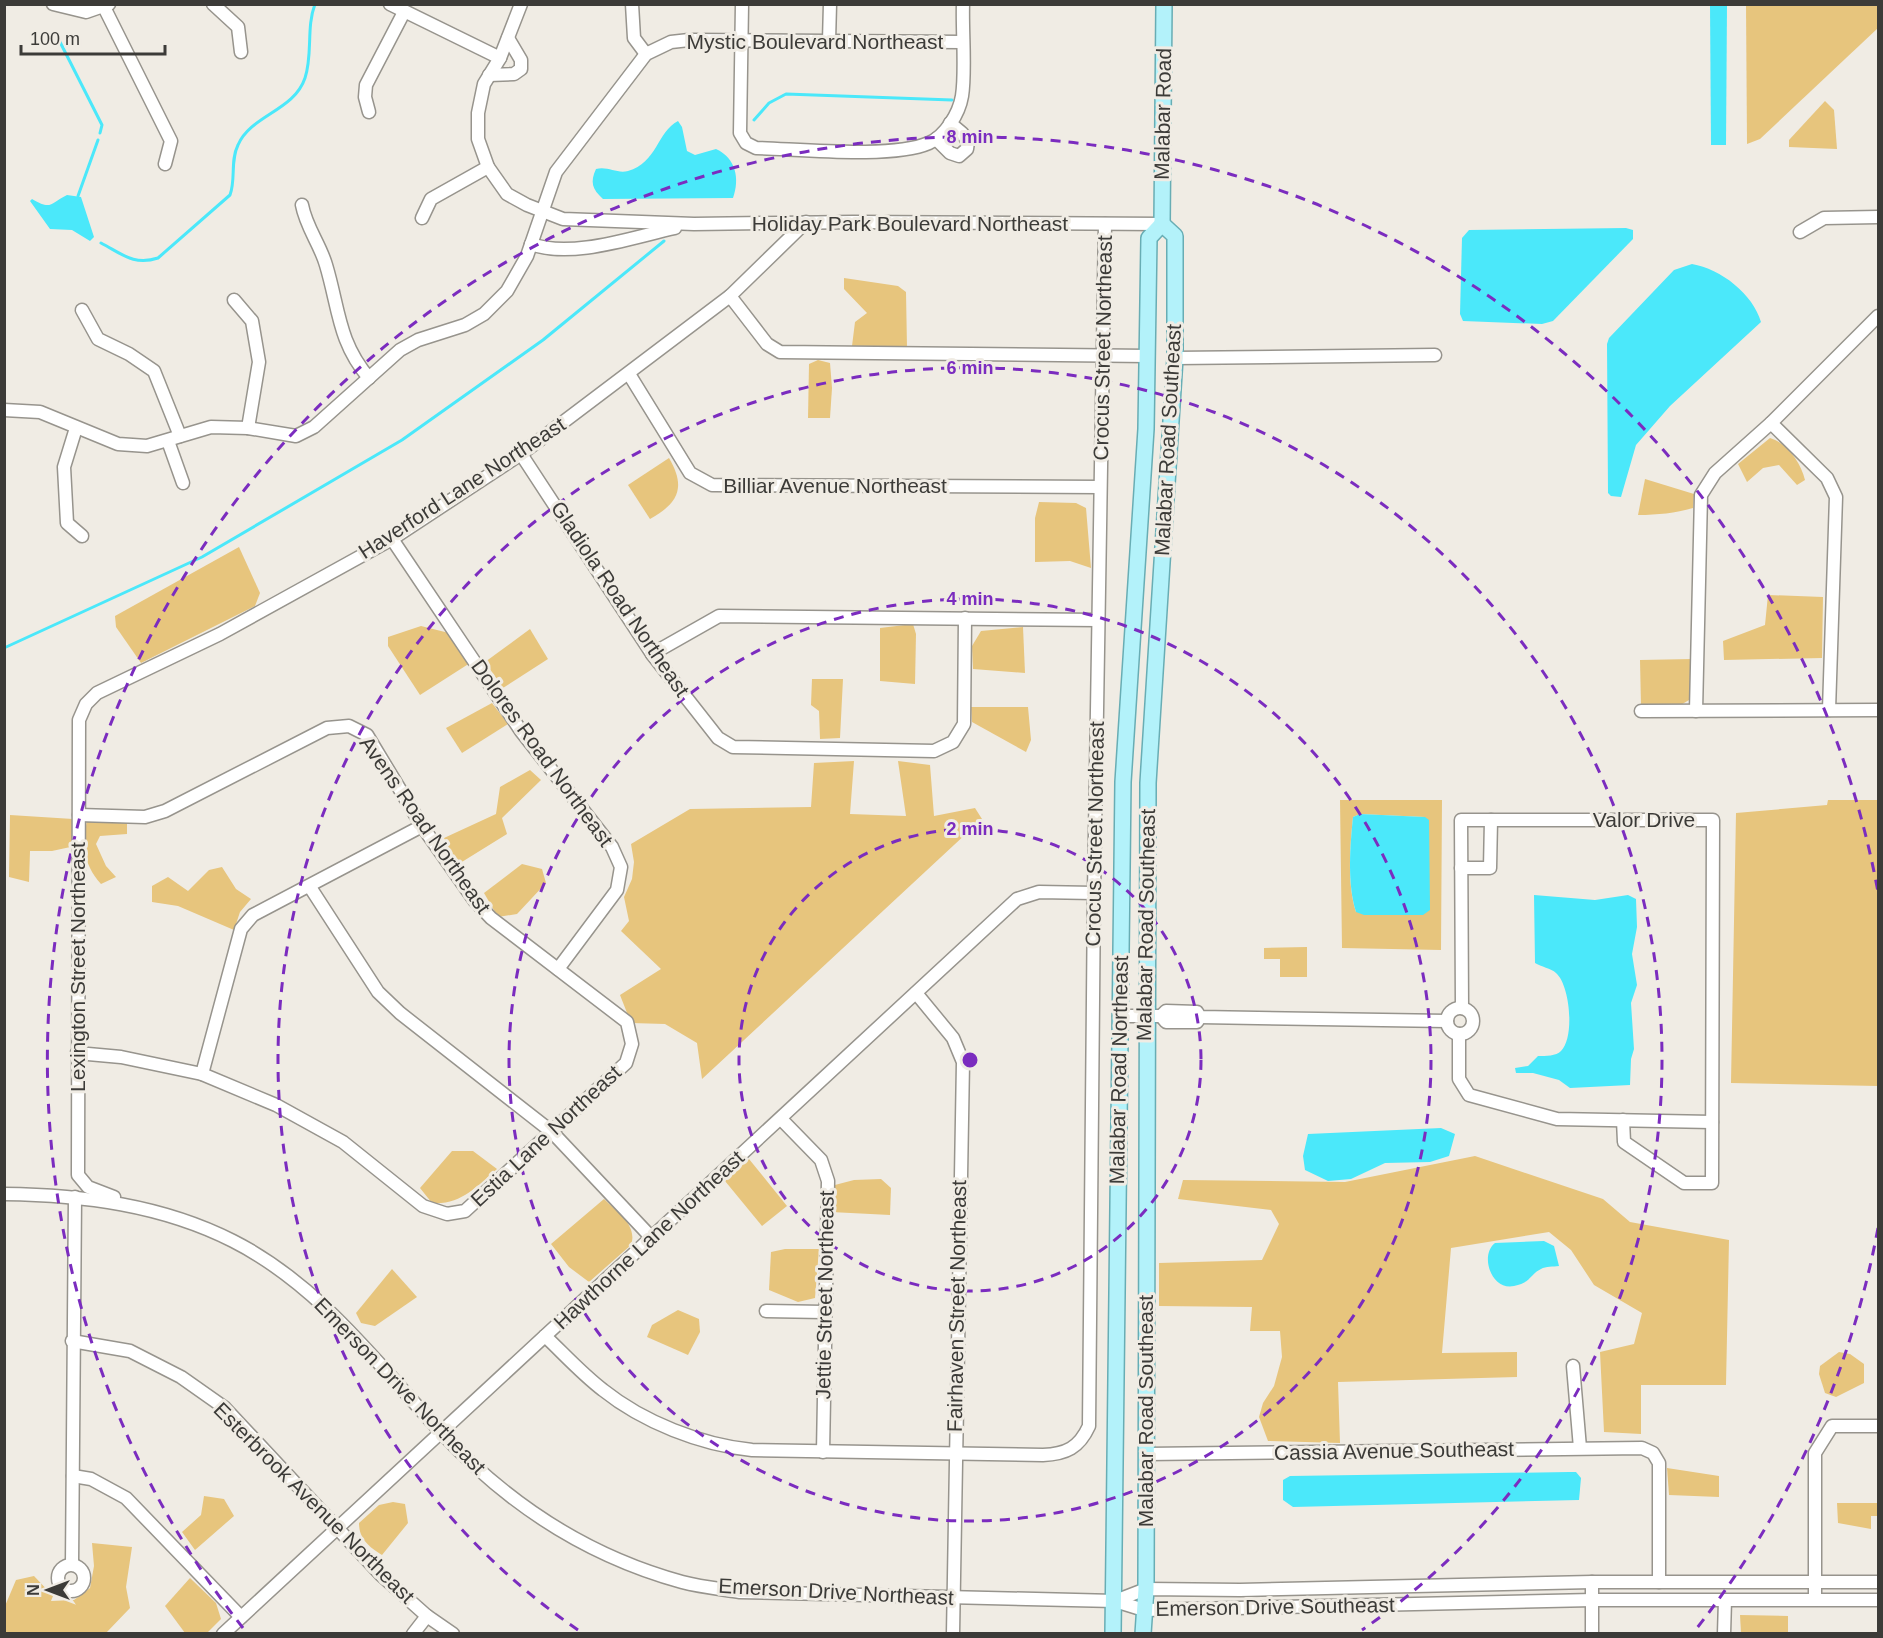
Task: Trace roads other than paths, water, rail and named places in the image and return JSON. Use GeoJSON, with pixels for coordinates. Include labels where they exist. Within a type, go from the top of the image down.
{"type":"FeatureCollection","features":[{"type":"Feature","properties":{"kind":"main road","name":"Malabar Road"},"geometry":{"type":"LineString","coordinates":[[1162,224],[1164,4]]}},
{"type":"Feature","properties":{"kind":"main road","name":"Malabar Road Northeast"},"geometry":{"type":"LineString","coordinates":[[1113,1634],[1123,782],[1146,417],[1149,238],[1162,224]]}},
{"type":"Feature","properties":{"kind":"main road","name":"Malabar Road Southeast"},"geometry":{"type":"LineString","coordinates":[[1143,1634],[1146,1589],[1145,1016],[1148,783],[1175,358],[1175,236],[1162,224]]}},
{"type":"Feature","properties":{"kind":"main road"},"geometry":{"type":"LineString","coordinates":[[1146,417],[1169,455]]}},
{"type":"Feature","properties":{"kind":"main road"},"geometry":{"type":"LineString","coordinates":[[1117,1195],[1146,1195]]}},
{"type":"Feature","properties":{"kind":"street"},"geometry":{"type":"LineString","coordinates":[[53,4],[86,12],[107,6],[171,141],[165,164]]}},
{"type":"Feature","properties":{"kind":"street"},"geometry":{"type":"LineString","coordinates":[[213,4],[238,27],[241,52]]}},
{"type":"Feature","properties":{"kind":"street"},"geometry":{"type":"LineString","coordinates":[[390,4],[500,58]]}},
{"type":"Feature","properties":{"kind":"street","name":"Holiday Park Boulevard Northeast"},"geometry":{"type":"LineString","coordinates":[[521,4],[500,58],[484,84],[478,112],[478,139],[488,166],[507,194],[541,212],[563,219],[694,224],[806,222],[1162,224]]}},
{"type":"Feature","properties":{"kind":"street"},"geometry":{"type":"LineString","coordinates":[[632,4],[634,38],[646,54]]}},
{"type":"Feature","properties":{"kind":"street"},"geometry":{"type":"LineString","coordinates":[[741,4],[740,133],[746,143],[756,148],[905,150],[936,139],[950,123],[962,96],[963,4]]}},
{"type":"Feature","properties":{"kind":"street"},"geometry":{"type":"LineString","coordinates":[[829,41],[830,4]]}},
{"type":"Feature","properties":{"kind":"street"},"geometry":{"type":"LineString","coordinates":[[369,111],[364,97],[366,85],[404,12]]}},
{"type":"Feature","properties":{"kind":"street"},"geometry":{"type":"LineString","coordinates":[[489,75],[514,74],[521,69],[521,60],[508,38]]}},
{"type":"Feature","properties":{"kind":"street","name":"Mystic Boulevard Northeast"},"geometry":{"type":"LineString","coordinates":[[541,212],[556,172],[646,54],[671,42],[962,42]]}},
{"type":"Feature","properties":{"kind":"street"},"geometry":{"type":"LineString","coordinates":[[936,139],[950,153],[959,156],[967,149],[968,142],[962,133],[950,123]]}},
{"type":"Feature","properties":{"kind":"street"},"geometry":{"type":"LineString","coordinates":[[422,218],[431,199],[488,166]]}},
{"type":"Feature","properties":{"kind":"street"},"geometry":{"type":"LineString","coordinates":[[302,205],[305,222],[317,241],[326,265],[346,346],[369,378]]}},
{"type":"Feature","properties":{"kind":"street"},"geometry":{"type":"LineString","coordinates":[[4,410],[40,412],[118,444],[147,446],[211,427],[248,428],[296,436],[314,427],[400,350],[418,340],[465,325],[484,314],[507,291],[531,244],[541,212]]}},
{"type":"Feature","properties":{"kind":"street"},"geometry":{"type":"LineString","coordinates":[[1800,232],[1824,218],[1878,217]]}},
{"type":"Feature","properties":{"kind":"street","name":"Haverford Lane Northeast"},"geometry":{"type":"LineString","coordinates":[[86,704],[97,693],[220,634],[392,539],[521,454],[730,296],[806,222]]}},
{"type":"Feature","properties":{"kind":"street","name":"Holiday Park Boulevard Northeast"},"geometry":{"type":"LineString","coordinates":[[531,244],[548,249],[569,249],[694,224]]}},
{"type":"Feature","properties":{"kind":"street","name":"Crocus Street Northeast"},"geometry":{"type":"LineString","coordinates":[[954,1454],[1056,1454],[1069,1451],[1082,1442],[1089,1426],[1094,893],[1105,224]]}},
{"type":"Feature","properties":{"kind":"street"},"geometry":{"type":"LineString","coordinates":[[730,296],[767,344],[780,352],[1148,356]]}},
{"type":"Feature","properties":{"kind":"street"},"geometry":{"type":"LineString","coordinates":[[234,300],[252,321],[259,362],[248,428]]}},
{"type":"Feature","properties":{"kind":"street"},"geometry":{"type":"LineString","coordinates":[[82,310],[98,339],[129,354],[154,371],[180,436]]}},
{"type":"Feature","properties":{"kind":"street"},"geometry":{"type":"LineString","coordinates":[[1696,711],[1701,495],[1715,473],[1771,423],[1878,316]]}},
{"type":"Feature","properties":{"kind":"street"},"geometry":{"type":"LineString","coordinates":[[1175,358],[1435,356]]}},
{"type":"Feature","properties":{"kind":"street","name":"Billiar Avenue Northeast"},"geometry":{"type":"LineString","coordinates":[[629,374],[690,472],[712,485],[1100,488]]}},
{"type":"Feature","properties":{"kind":"street"},"geometry":{"type":"LineString","coordinates":[[1771,423],[1827,478],[1836,496],[1829,710]]}},
{"type":"Feature","properties":{"kind":"street"},"geometry":{"type":"LineString","coordinates":[[76,428],[64,467],[67,524],[82,536]]}},
{"type":"Feature","properties":{"kind":"street"},"geometry":{"type":"LineString","coordinates":[[168,441],[183,483]]}},
{"type":"Feature","properties":{"kind":"street","name":"Gladiola Road Northeast"},"geometry":{"type":"LineString","coordinates":[[521,454],[652,654],[718,738],[733,747],[934,751],[953,742],[964,724],[965,618]]}},
{"type":"Feature","properties":{"kind":"street","name":"Dolores Road Northeast"},"geometry":{"type":"LineString","coordinates":[[392,539],[521,731],[612,847],[621,867],[617,890],[558,969]]}},
{"type":"Feature","properties":{"kind":"street"},"geometry":{"type":"LineString","coordinates":[[652,654],[718,616],[1098,620]]}},
{"type":"Feature","properties":{"kind":"street","name":"Lexington Street Northeast"},"geometry":{"type":"LineString","coordinates":[[86,704],[79,720],[78,1175],[88,1187],[111,1195],[124,1203]]}},
{"type":"Feature","properties":{"kind":"street"},"geometry":{"type":"LineString","coordinates":[[1641,711],[1878,710]]}},
{"type":"Feature","properties":{"kind":"street","name":"Avens Road Northeast"},"geometry":{"type":"LineString","coordinates":[[79,815],[146,817],[165,811],[327,728],[349,726],[367,735],[422,826],[480,906],[491,918],[627,1023],[632,1044]]}},
{"type":"Feature","properties":{"kind":"street","name":"Valor Drive"},"geometry":{"type":"LineString","coordinates":[[1623,1120],[1624,1142],[1684,1183],[1712,1183],[1713,820],[1461,820],[1462,1008],[1471,1016],[1472,1024],[1468,1031],[1459,1034],[1459,1080],[1469,1095],[1557,1119],[1623,1120],[1712,1122]]}},
{"type":"Feature","properties":{"kind":"street"},"geometry":{"type":"LineString","coordinates":[[1461,868],[1490,868],[1491,820]]}},
{"type":"Feature","properties":{"kind":"street"},"geometry":{"type":"LineString","coordinates":[[77,1053],[121,1057],[202,1074],[241,929],[254,915],[422,826]]}},
{"type":"Feature","properties":{"kind":"street"},"geometry":{"type":"LineString","coordinates":[[310,887],[378,992],[400,1013],[552,1132],[650,1236]]}},
{"type":"Feature","properties":{"kind":"street","name":"Hawthorne Lane Northeast"},"geometry":{"type":"LineString","coordinates":[[224,1634],[650,1236],[781,1119],[1017,899],[1039,892],[1094,893]]}},
{"type":"Feature","properties":{"kind":"street","name":"Fairhaven Street Northeast"},"geometry":{"type":"LineString","coordinates":[[916,993],[953,1038],[963,1062],[954,1454],[953,1634]]}},
{"type":"Feature","properties":{"kind":"street"},"geometry":{"type":"LineString","coordinates":[[1459,1034],[1449,1029],[1447,1021],[1450,1012],[1462,1008]]}},
{"type":"Feature","properties":{"kind":"street"},"geometry":{"type":"LineString","coordinates":[[1119,1016],[1161,1016],[1166,1011],[1197,1012],[1200,1017],[1447,1021]]}},
{"type":"Feature","properties":{"kind":"street","name":"Estia Lane Northeast"},"geometry":{"type":"LineString","coordinates":[[202,1074],[276,1105],[334,1137],[423,1206],[447,1214],[465,1211],[552,1132],[626,1063],[632,1044]]}},
{"type":"Feature","properties":{"kind":"street","name":"Jettie Street Northeast"},"geometry":{"type":"LineString","coordinates":[[781,1119],[821,1160],[828,1181],[823,1452]]}},
{"type":"Feature","properties":{"kind":"street","name":"Emerson Drive Northeast"},"geometry":{"type":"LineString","coordinates":[[4,1194],[75,1197],[124,1203],[177,1219],[234,1241],[284,1273],[326,1306],[441,1433],[497,1486],[544,1521],[588,1546],[654,1573],[683,1582],[740,1592],[1115,1601]]}},
{"type":"Feature","properties":{"kind":"street"},"geometry":{"type":"LineString","coordinates":[[72,1564],[72,1341],[75,1197]]}},
{"type":"Feature","properties":{"kind":"street"},"geometry":{"type":"LineString","coordinates":[[766,1311],[824,1312]]}},
{"type":"Feature","properties":{"kind":"street"},"geometry":{"type":"LineString","coordinates":[[545,1336],[603,1390],[652,1420],[711,1443],[734,1448],[954,1454]]}},
{"type":"Feature","properties":{"kind":"street","name":"Esterbrook Avenue Northeast"},"geometry":{"type":"LineString","coordinates":[[72,1341],[130,1351],[181,1377],[225,1408],[381,1575],[427,1616],[453,1634]]}},
{"type":"Feature","properties":{"kind":"street"},"geometry":{"type":"LineString","coordinates":[[1573,1366],[1580,1448]]}},
{"type":"Feature","properties":{"kind":"street"},"geometry":{"type":"LineString","coordinates":[[1815,1599],[1815,1453],[1832,1426],[1878,1426]]}},
{"type":"Feature","properties":{"kind":"street","name":"Cassia Avenue Southeast"},"geometry":{"type":"LineString","coordinates":[[1146,1454],[1641,1448],[1653,1453],[1659,1463],[1659,1582]]}},
{"type":"Feature","properties":{"kind":"street"},"geometry":{"type":"LineString","coordinates":[[73,1476],[90,1479],[126,1498],[241,1617]]}},
{"type":"Feature","properties":{"kind":"street"},"geometry":{"type":"LineString","coordinates":[[1592,1582],[1592,1634]]}},
{"type":"Feature","properties":{"kind":"street","name":"Emerson Drive Southeast"},"geometry":{"type":"LineString","coordinates":[[1115,1601],[1146,1589],[1240,1590],[1592,1582],[1878,1582]]}},
{"type":"Feature","properties":{"kind":"street","name":"Emerson Drive Southeast"},"geometry":{"type":"LineString","coordinates":[[1115,1601],[1144,1610],[1593,1600],[1878,1600]]}},
{"type":"Feature","properties":{"kind":"street"},"geometry":{"type":"LineString","coordinates":[[1724,1634],[1725,1600]]}},
{"type":"Feature","properties":{"kind":"street"},"geometry":{"type":"LineString","coordinates":[[413,1634],[427,1616]]}},
{"type":"Feature","properties":{"kind":"water"},"geometry":{"type":"Polygon","coordinates":[[[1710,5],[1727,5],[1726,145],[1711,145],[1710,5]]]}},
{"type":"Feature","properties":{"kind":"water"},"geometry":{"type":"Polygon","coordinates":[[[678,121],[682,127],[687,151],[695,155],[716,149],[732,163],[736,177],[733,198],[603,199],[599,195],[594,189],[593,182],[596,169],[605,168],[624,172],[638,167],[651,155],[665,132],[678,121]]]}},
{"type":"Feature","properties":{"kind":"water"},"geometry":{"type":"Polygon","coordinates":[[[67,195],[81,197],[94,237],[90,241],[72,230],[50,229],[30,201],[32,199],[47,205],[67,195]]]}},
{"type":"Feature","properties":{"kind":"water"},"geometry":{"type":"Polygon","coordinates":[[[1626,228],[1633,230],[1633,239],[1553,321],[1542,324],[1463,321],[1460,314],[1462,238],[1469,230],[1626,228]]]}},
{"type":"Feature","properties":{"kind":"water"},"geometry":{"type":"Polygon","coordinates":[[[1692,264],[1714,271],[1734,284],[1751,302],[1761,322],[1670,406],[1636,445],[1621,497],[1611,496],[1608,493],[1607,344],[1609,338],[1674,270],[1692,264]]]}},
{"type":"Feature","properties":{"kind":"water"},"geometry":{"type":"Polygon","coordinates":[[[1360,814],[1425,817],[1429,820],[1430,910],[1423,915],[1364,915],[1356,912],[1351,889],[1350,852],[1353,817],[1360,814]]]}},
{"type":"Feature","properties":{"kind":"water"},"geometry":{"type":"Polygon","coordinates":[[[1534,895],[1595,900],[1628,895],[1636,899],[1637,927],[1632,954],[1637,985],[1631,1003],[1634,1049],[1631,1059],[1630,1085],[1570,1088],[1559,1080],[1533,1073],[1516,1073],[1515,1068],[1528,1066],[1538,1056],[1559,1053],[1568,1035],[1569,1011],[1561,979],[1554,971],[1535,963],[1534,895]]]}},
{"type":"Feature","properties":{"kind":"water"},"geometry":{"type":"Polygon","coordinates":[[[1441,1128],[1455,1134],[1449,1156],[1430,1162],[1385,1163],[1351,1179],[1328,1181],[1305,1170],[1303,1156],[1308,1134],[1441,1128]]]}},
{"type":"Feature","properties":{"kind":"water"},"geometry":{"type":"Polygon","coordinates":[[[1544,1241],[1554,1246],[1559,1266],[1543,1268],[1524,1282],[1514,1286],[1506,1286],[1494,1278],[1488,1264],[1488,1256],[1495,1243],[1544,1241]]]}},
{"type":"Feature","properties":{"kind":"water"},"geometry":{"type":"Polygon","coordinates":[[[1576,1472],[1581,1478],[1579,1500],[1293,1507],[1283,1500],[1283,1480],[1290,1476],[1576,1472]]]}},
{"type":"Feature","properties":{"kind":"waterway"},"geometry":{"type":"LineString","coordinates":[[101,243],[135,260],[158,258],[230,195],[236,151],[244,135],[292,98],[305,78],[315,4]]}},
{"type":"Feature","properties":{"kind":"waterway"},"geometry":{"type":"LineString","coordinates":[[59,40],[102,125],[100,133]]}},
{"type":"Feature","properties":{"kind":"waterway"},"geometry":{"type":"LineString","coordinates":[[754,120],[769,103],[786,94],[952,100]]}},
{"type":"Feature","properties":{"kind":"waterway"},"geometry":{"type":"LineString","coordinates":[[78,196],[98,140]]}},
{"type":"Feature","properties":{"kind":"waterway"},"geometry":{"type":"LineString","coordinates":[[4,648],[202,557],[402,440],[543,340],[664,241]]}}]}
